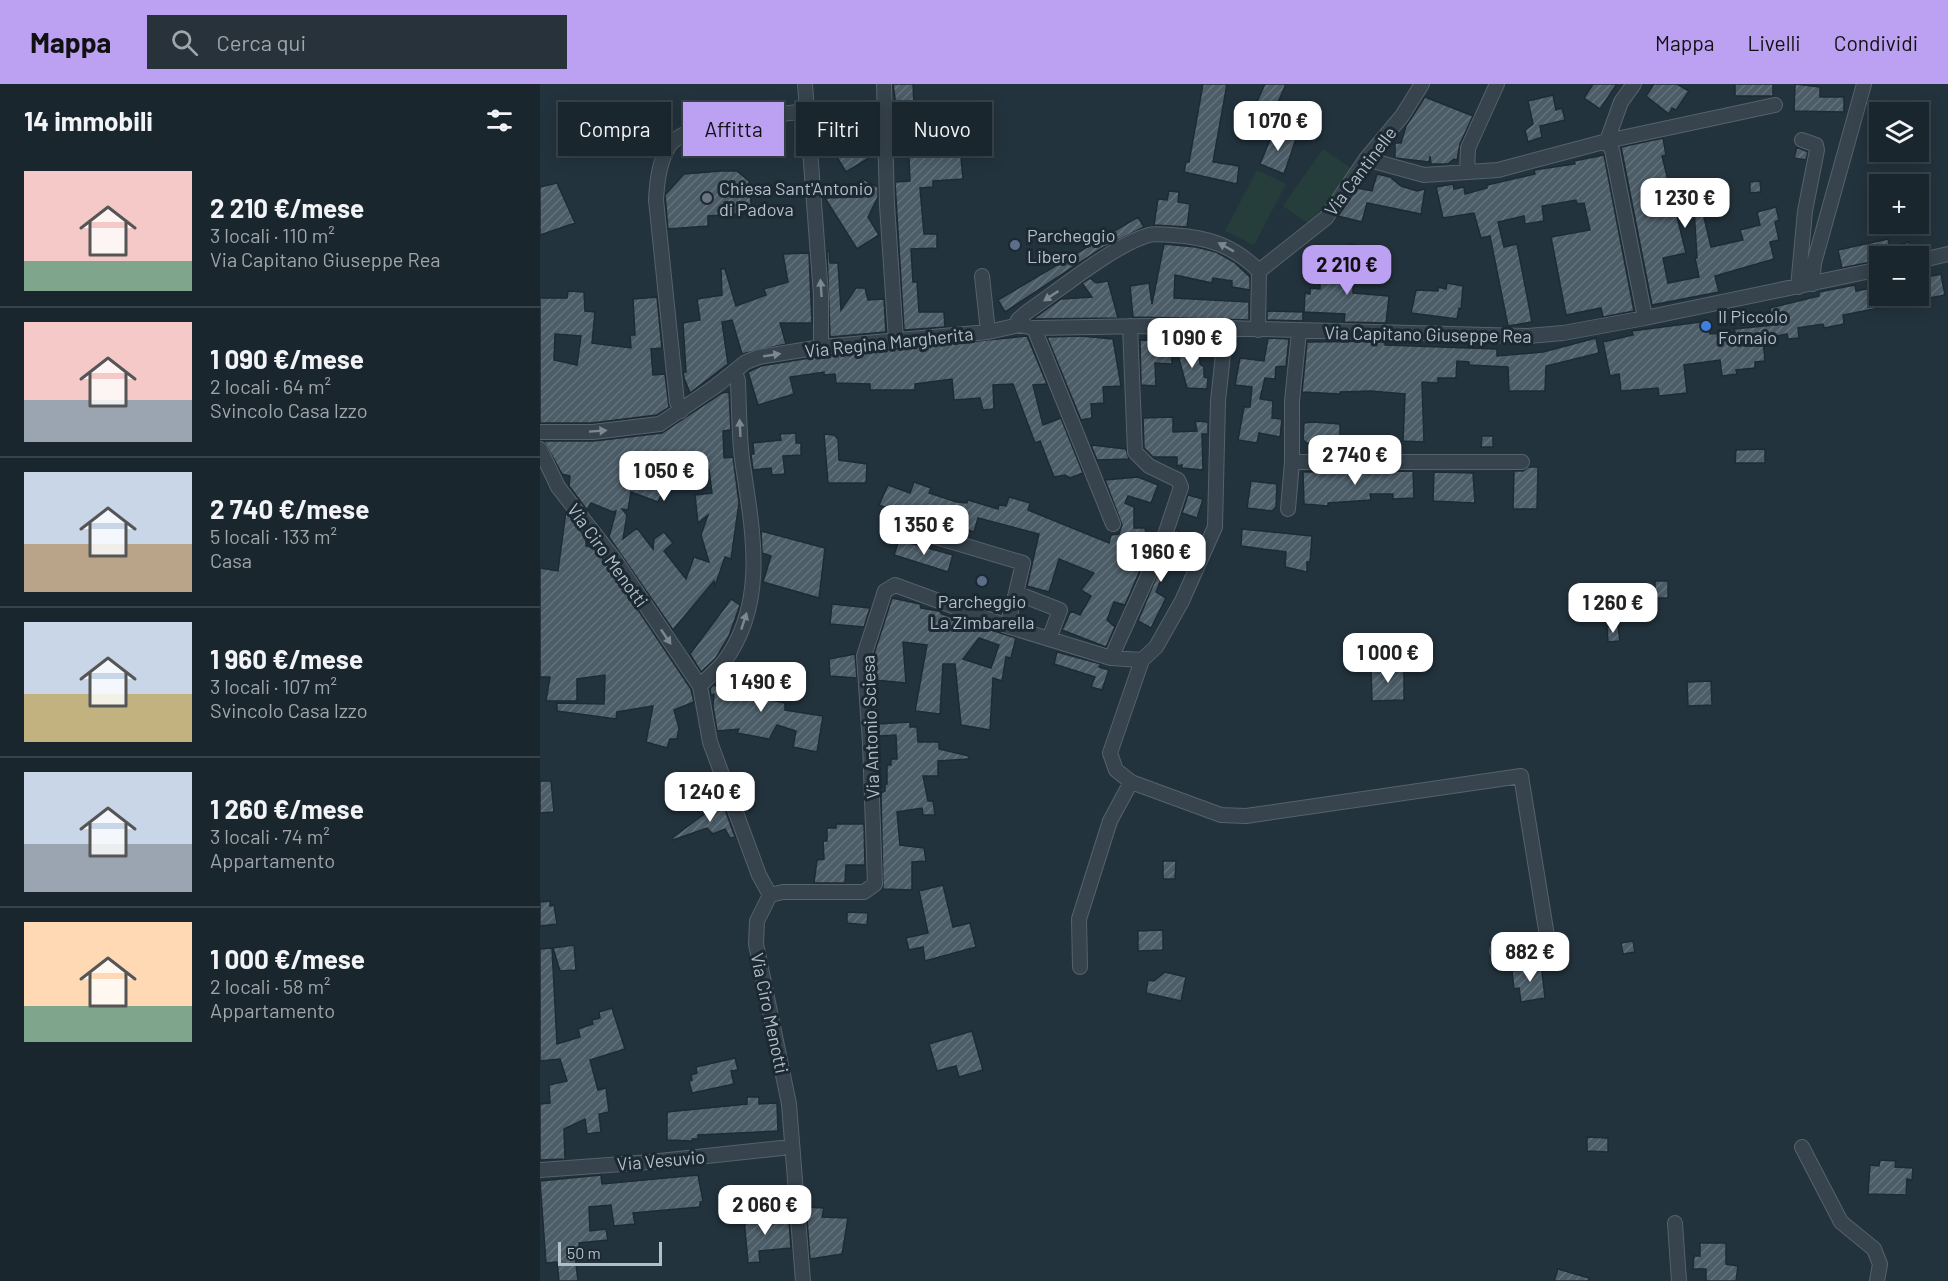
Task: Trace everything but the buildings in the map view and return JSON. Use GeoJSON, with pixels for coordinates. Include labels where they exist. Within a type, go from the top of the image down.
{"type":"FeatureCollection","features":[{"type":"Feature","properties":{"kind":"street"},"geometry":{"type":"LineString","coordinates":[[805,84],[806,102]]}},
{"type":"Feature","properties":{"kind":"street"},"geometry":{"type":"LineString","coordinates":[[884,84],[887,205],[896,340]]}},
{"type":"Feature","properties":{"kind":"street","name":"Via Cantinelle"},"geometry":{"type":"LineString","coordinates":[[1259,271],[1326,218],[1366,159],[1402,116],[1422,84]]}},
{"type":"Feature","properties":{"kind":"street"},"geometry":{"type":"LineString","coordinates":[[1467,172],[1468,147],[1497,84]]}},
{"type":"Feature","properties":{"kind":"street"},"geometry":{"type":"LineString","coordinates":[[1634,84],[1621,102],[1607,141],[1612,150],[1645,318]]}},
{"type":"Feature","properties":{"kind":"street"},"geometry":{"type":"LineString","coordinates":[[1805,285],[1814,263],[1864,84]]}},
{"type":"Feature","properties":{"kind":"street"},"geometry":{"type":"LineString","coordinates":[[1366,159],[1424,175],[1498,170],[1607,141],[1775,105]]}},
{"type":"Feature","properties":{"kind":"street"},"geometry":{"type":"LineString","coordinates":[[681,411],[677,402],[656,200],[658,174],[670,146],[689,132],[742,118],[796,112]]}},
{"type":"Feature","properties":{"kind":"street"},"geometry":{"type":"LineString","coordinates":[[1802,140],[1816,145],[1805,212],[1805,285]]}},
{"type":"Feature","properties":{"kind":"street"},"geometry":{"type":"LineString","coordinates":[[810,156],[821,295],[821,347]]}},
{"type":"Feature","properties":{"kind":"street"},"geometry":{"type":"LineString","coordinates":[[1019,325],[1018,320],[1027,312],[1125,246],[1150,234],[1196,237],[1221,242],[1247,260],[1259,271],[1258,330]]}},
{"type":"Feature","properties":{"kind":"street"},"geometry":{"type":"LineString","coordinates":[[1929,258],[1948,254]]}},
{"type":"Feature","properties":{"kind":"street","name":"Via Capitano Giuseppe Rea"},"geometry":{"type":"LineString","coordinates":[[1258,330],[1506,337],[1563,333],[1869,271]]}},
{"type":"Feature","properties":{"kind":"street"},"geometry":{"type":"LineString","coordinates":[[982,276],[988,332]]}},
{"type":"Feature","properties":{"kind":"street","name":"Via Regina Margherita"},"geometry":{"type":"LineString","coordinates":[[540,432],[593,432],[650,426],[681,411],[746,362],[759,357],[821,347],[988,332],[1019,325],[1034,328],[1130,326],[1258,330]]}},
{"type":"Feature","properties":{"kind":"street"},"geometry":{"type":"LineString","coordinates":[[1111,658],[1161,547],[1180,487],[1178,480],[1149,466],[1135,452],[1130,326]]}},
{"type":"Feature","properties":{"kind":"street"},"geometry":{"type":"LineString","coordinates":[[1034,328],[1113,524]]}},
{"type":"Feature","properties":{"kind":"street"},"geometry":{"type":"LineString","coordinates":[[1232,329],[1224,345],[1218,401],[1215,526],[1182,601],[1156,647],[1142,660],[1110,753],[1116,770],[1131,782],[1221,815],[1246,816],[1521,776],[1548,942],[1497,951]]}},
{"type":"Feature","properties":{"kind":"street"},"geometry":{"type":"LineString","coordinates":[[1288,508],[1292,462],[1292,401],[1299,332]]}},
{"type":"Feature","properties":{"kind":"street"},"geometry":{"type":"LineString","coordinates":[[700,686],[723,663],[742,628],[754,586],[751,515],[742,457],[738,381],[735,371]]}},
{"type":"Feature","properties":{"kind":"street","name":"Via Ciro Menotti"},"geometry":{"type":"LineString","coordinates":[[540,449],[558,487],[615,560],[700,686],[710,742],[759,875],[770,895],[757,921],[756,944],[789,1104],[803,1281]]}},
{"type":"Feature","properties":{"kind":"street"},"geometry":{"type":"LineString","coordinates":[[1292,462],[1522,462]]}},
{"type":"Feature","properties":{"kind":"street"},"geometry":{"type":"LineString","coordinates":[[906,528],[1023,562],[1007,626]]}},
{"type":"Feature","properties":{"kind":"street","name":"Via Antonio Sciesa"},"geometry":{"type":"LineString","coordinates":[[770,895],[783,892],[864,892],[875,884],[870,743],[864,656],[885,591],[895,585],[1007,626],[1111,658],[1142,660]]}},
{"type":"Feature","properties":{"kind":"street"},"geometry":{"type":"LineString","coordinates":[[1016,593],[1060,610],[1049,639]]}},
{"type":"Feature","properties":{"kind":"street"},"geometry":{"type":"LineString","coordinates":[[1080,968],[1079,919],[1110,820],[1131,782]]}},
{"type":"Feature","properties":{"kind":"street"},"geometry":{"type":"LineString","coordinates":[[1802,1147],[1841,1222],[1874,1249],[1880,1264],[1877,1281]]}},
{"type":"Feature","properties":{"kind":"street","name":"Via Vesuvio"},"geometry":{"type":"LineString","coordinates":[[540,1170],[650,1162],[782,1148]]}},
{"type":"Feature","properties":{"kind":"street"},"geometry":{"type":"LineString","coordinates":[[1675,1223],[1679,1281]]}},
{"type":"Feature","properties":{"kind":"green space"},"geometry":{"type":"Polygon","coordinates":[[[1323,149],[1352,169],[1312,226],[1283,206],[1323,149]]]}},
{"type":"Feature","properties":{"kind":"green space"},"geometry":{"type":"Polygon","coordinates":[[[1257,170],[1286,184],[1254,245],[1225,231],[1257,170]]]}},
{"type":"Feature","properties":{"kind":"place","name":"Chiesa Sant'Antonio di Padova"},"geometry":{"type":"Point","coordinates":[707,198]}},
{"type":"Feature","properties":{"kind":"place","name":"Parcheggio Libero"},"geometry":{"type":"Point","coordinates":[1015,245]}},
{"type":"Feature","properties":{"kind":"place","name":"Il Piccolo Fornaio"},"geometry":{"type":"Point","coordinates":[1706,326]}},
{"type":"Feature","properties":{"kind":"place","name":"Parcheggio La Zimbarella"},"geometry":{"type":"Point","coordinates":[982,581]}}]}
